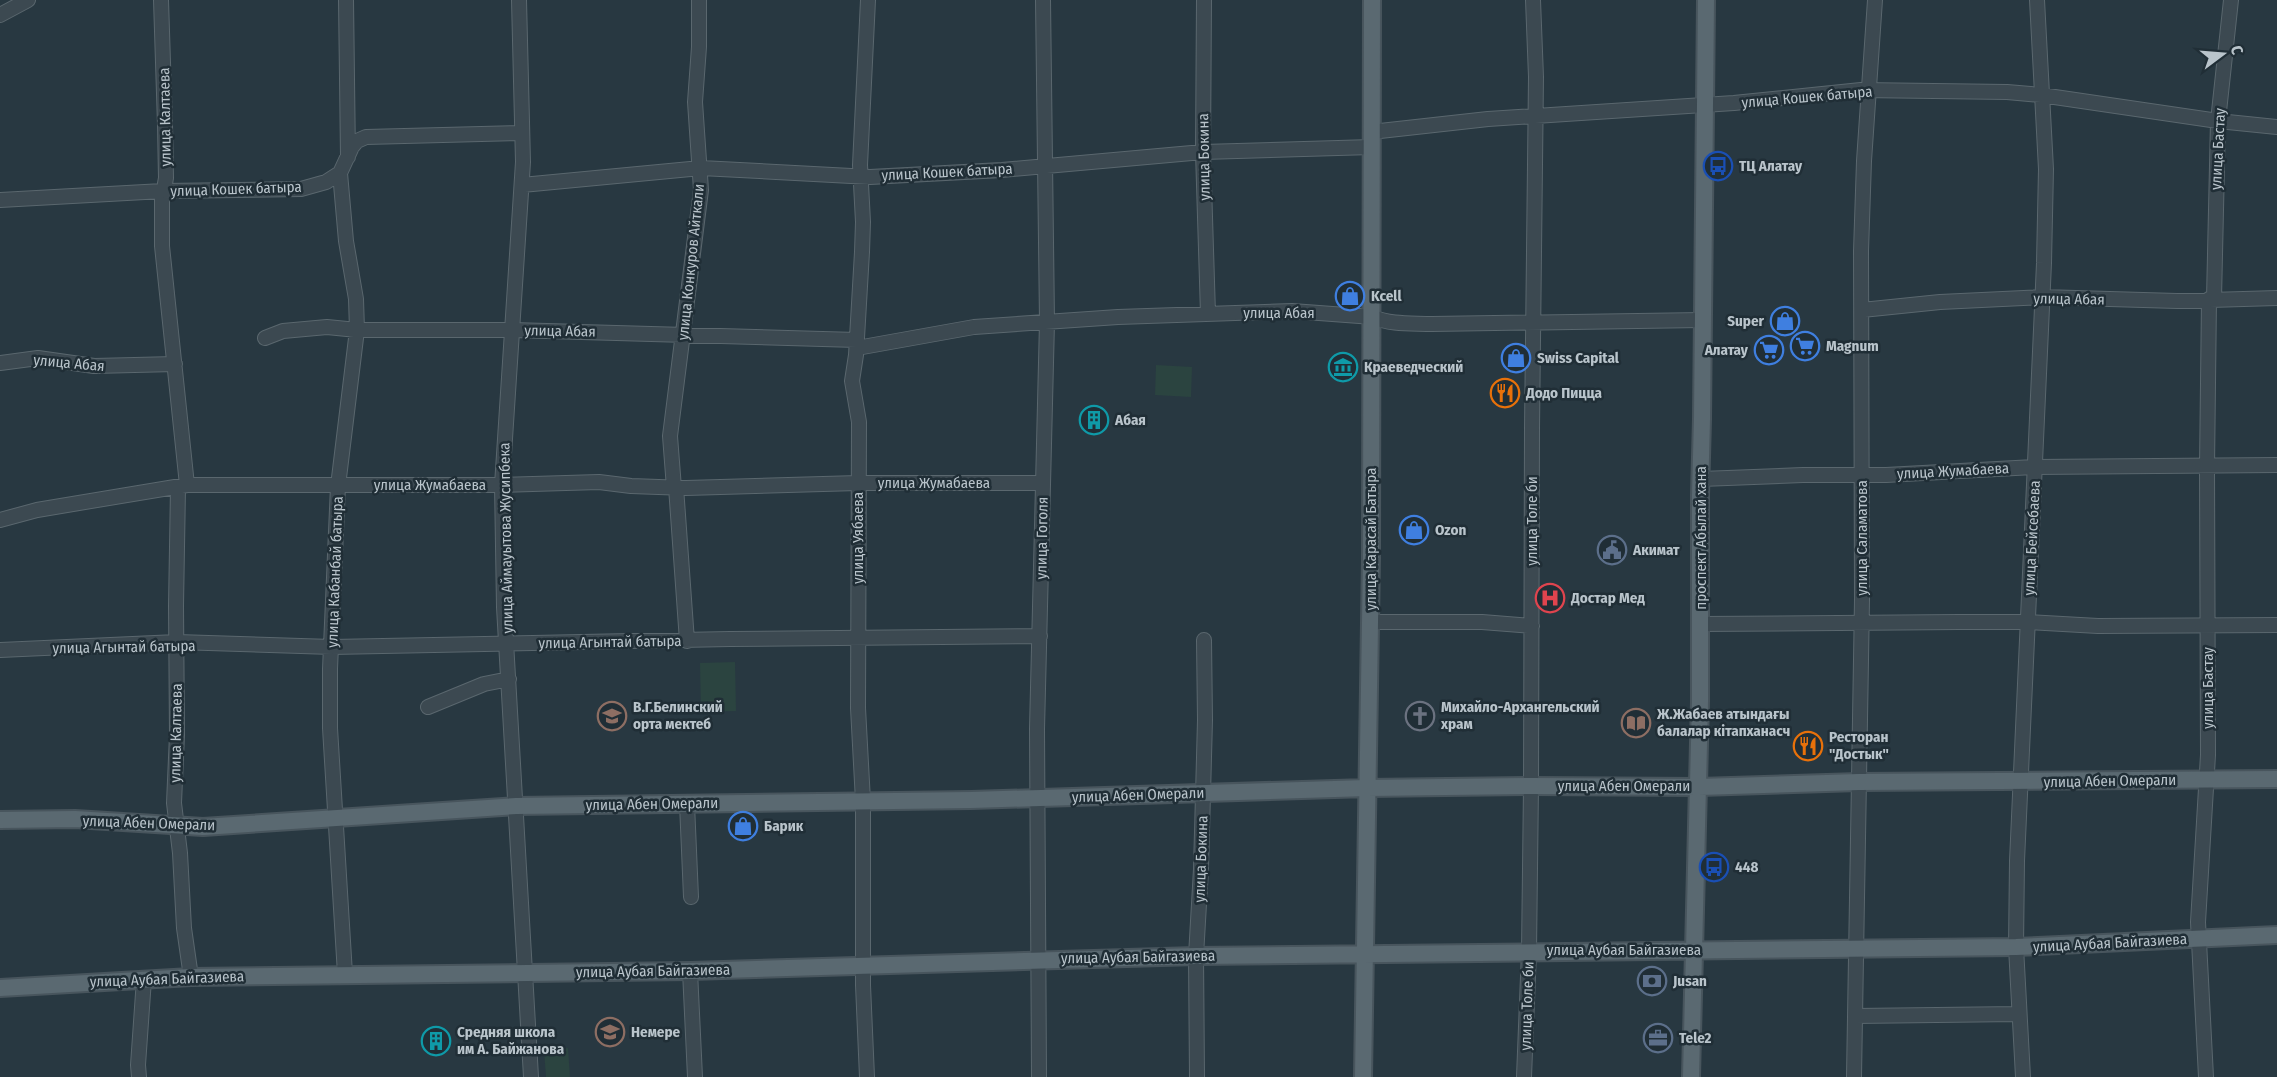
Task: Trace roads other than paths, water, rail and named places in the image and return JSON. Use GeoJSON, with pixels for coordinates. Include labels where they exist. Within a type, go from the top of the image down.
{"type":"FeatureCollection","features":[{"type":"Feature","properties":{"kind":"main road","name":"улица Карасай Батыра"},"geometry":{"type":"LineString","coordinates":[[1363,1077],[1373,317],[1372,0]]}},
{"type":"Feature","properties":{"kind":"main road","name":"проспект Абылай хана"},"geometry":{"type":"LineString","coordinates":[[1691,1077],[1699,787],[1706,0]]}},
{"type":"Feature","properties":{"kind":"main road","name":"улица Абен Омерали"},"geometry":{"type":"LineString","coordinates":[[0,820],[75,819],[203,828],[516,806],[863,801],[1367,788],[1699,787],[1859,782],[2277,779]]}},
{"type":"Feature","properties":{"kind":"main road","name":"улица Аубая Байгазиева"},"geometry":{"type":"LineString","coordinates":[[0,988],[191,977],[690,971],[1196,956],[2016,947],[2277,935]]}},
{"type":"Feature","properties":{"kind":"street"},"geometry":{"type":"LineString","coordinates":[[0,15],[28,0]]}},
{"type":"Feature","properties":{"kind":"street","name":"улица Калтаева"},"geometry":{"type":"LineString","coordinates":[[161,0],[166,178],[162,201],[162,246],[175,364],[183,486],[174,802],[184,928],[191,977]]}},
{"type":"Feature","properties":{"kind":"street"},"geometry":{"type":"LineString","coordinates":[[346,0],[348,157]]}},
{"type":"Feature","properties":{"kind":"street","name":"улица Аймауытова Жусипбека"},"geometry":{"type":"LineString","coordinates":[[519,0],[522,185],[502,485],[504,607],[508,643],[531,1077]]}},
{"type":"Feature","properties":{"kind":"street","name":"улица Конкуров Айткали"},"geometry":{"type":"LineString","coordinates":[[687,641],[670,436],[700,190],[701,168],[695,102],[699,47],[699,0]]}},
{"type":"Feature","properties":{"kind":"street","name":"улица Уябаева"},"geometry":{"type":"LineString","coordinates":[[867,1077],[863,985],[863,801],[858,708],[859,422],[852,381],[857,344],[863,222],[861,175],[868,0]]}},
{"type":"Feature","properties":{"kind":"street","name":"улица Гоголя"},"geometry":{"type":"LineString","coordinates":[[1039,1077],[1037,729],[1047,322],[1043,0]]}},
{"type":"Feature","properties":{"kind":"street","name":"улица Бокина"},"geometry":{"type":"LineString","coordinates":[[1204,0],[1203,152],[1208,314]]}},
{"type":"Feature","properties":{"kind":"street","name":"улица Толе би"},"geometry":{"type":"LineString","coordinates":[[1524,1077],[1529,951],[1531,786],[1533,0]]}},
{"type":"Feature","properties":{"kind":"street","name":"улица Саламатова"},"geometry":{"type":"LineString","coordinates":[[1854,1077],[1862,624],[1863,195],[1875,0]]}},
{"type":"Feature","properties":{"kind":"street","name":"улица Бейсебаева"},"geometry":{"type":"LineString","coordinates":[[2023,1077],[2016,947],[2017,861],[2046,169],[2037,0]]}},
{"type":"Feature","properties":{"kind":"street","name":"улица Бастау"},"geometry":{"type":"LineString","coordinates":[[2206,1077],[2198,922],[2208,755],[2206,467],[2218,121],[2230,0]]}},
{"type":"Feature","properties":{"kind":"street","name":"улица Кошек батыра"},"geometry":{"type":"LineString","coordinates":[[522,185],[701,168],[870,177],[1044,165],[1371,139],[1534,116],[1704,105],[1869,90],[2007,92],[2041,95],[2218,121],[2277,127]]}},
{"type":"Feature","properties":{"kind":"street"},"geometry":{"type":"LineString","coordinates":[[340,172],[357,141],[366,137],[521,133]]}},
{"type":"Feature","properties":{"kind":"street","name":"улица Кошек батыра"},"geometry":{"type":"LineString","coordinates":[[0,200],[164,191],[301,189],[326,182],[340,172]]}},
{"type":"Feature","properties":{"kind":"street","name":"улица Кабанбай батыра"},"geometry":{"type":"LineString","coordinates":[[340,172],[346,241],[356,299],[357,330],[338,486],[333,564],[330,728],[345,974]]}},
{"type":"Feature","properties":{"kind":"street","name":"улица Абая"},"geometry":{"type":"LineString","coordinates":[[1862,310],[1940,302],[2042,297],[2177,301],[2277,298]]}},
{"type":"Feature","properties":{"kind":"street","name":"улица Абая"},"geometry":{"type":"LineString","coordinates":[[265,338],[305,328],[327,327],[357,330],[512,330],[683,334],[857,344],[964,328],[1292,311],[1373,317],[1381,321],[1409,323],[1533,324],[1702,320]]}},
{"type":"Feature","properties":{"kind":"street","name":"улица Абая"},"geometry":{"type":"LineString","coordinates":[[0,363],[38,358],[94,366],[175,364]]}},
{"type":"Feature","properties":{"kind":"street","name":"улица Жумабаева"},"geometry":{"type":"LineString","coordinates":[[1701,479],[1803,475],[1862,476],[2035,467],[2277,465]]}},
{"type":"Feature","properties":{"kind":"street","name":"улица Жумабаева"},"geometry":{"type":"LineString","coordinates":[[0,520],[37,510],[183,486],[502,485],[599,482],[675,488],[858,483],[1043,483]]}},
{"type":"Feature","properties":{"kind":"street"},"geometry":{"type":"LineString","coordinates":[[1370,622],[1482,622],[1532,626]]}},
{"type":"Feature","properties":{"kind":"street"},"geometry":{"type":"LineString","coordinates":[[1701,624],[2028,622],[2098,626],[2277,625]]}},
{"type":"Feature","properties":{"kind":"street","name":"улица Агынтай батыра"},"geometry":{"type":"LineString","coordinates":[[0,650],[177,642],[332,647],[748,638],[1040,636]]}},
{"type":"Feature","properties":{"kind":"street","name":"улица Бокина"},"geometry":{"type":"LineString","coordinates":[[1197,1077],[1196,956],[1203,793],[1204,640]]}},
{"type":"Feature","properties":{"kind":"street"},"geometry":{"type":"LineString","coordinates":[[428,707],[484,684],[509,679]]}},
{"type":"Feature","properties":{"kind":"street"},"geometry":{"type":"LineString","coordinates":[[687,804],[691,897]]}},
{"type":"Feature","properties":{"kind":"street"},"geometry":{"type":"LineString","coordinates":[[690,971],[695,1077]]}},
{"type":"Feature","properties":{"kind":"street"},"geometry":{"type":"LineString","coordinates":[[139,1077],[144,979]]}},
{"type":"Feature","properties":{"kind":"street"},"geometry":{"type":"LineString","coordinates":[[1855,1016],[2018,1014]]}},
{"type":"Feature","properties":{"kind":"place","name":"ТЦ Алатау"},"geometry":{"type":"Point","coordinates":[1718,166]}},
{"type":"Feature","properties":{"kind":"place","name":"Kcell"},"geometry":{"type":"Point","coordinates":[1350,296]}},
{"type":"Feature","properties":{"kind":"place","name":"Super"},"geometry":{"type":"Point","coordinates":[1785,321]}},
{"type":"Feature","properties":{"kind":"place","name":"Magnum"},"geometry":{"type":"Point","coordinates":[1805,346]}},
{"type":"Feature","properties":{"kind":"place","name":"Алатау"},"geometry":{"type":"Point","coordinates":[1769,350]}},
{"type":"Feature","properties":{"kind":"place","name":"Swiss Capital"},"geometry":{"type":"Point","coordinates":[1516,358]}},
{"type":"Feature","properties":{"kind":"place","name":"Краеведческий"},"geometry":{"type":"Point","coordinates":[1343,367]}},
{"type":"Feature","properties":{"kind":"place","name":"Додо Пицца"},"geometry":{"type":"Point","coordinates":[1505,393]}},
{"type":"Feature","properties":{"kind":"place","name":"Абая"},"geometry":{"type":"Point","coordinates":[1094,420]}},
{"type":"Feature","properties":{"kind":"place","name":"Ozon"},"geometry":{"type":"Point","coordinates":[1414,530]}},
{"type":"Feature","properties":{"kind":"place","name":"Акимат"},"geometry":{"type":"Point","coordinates":[1612,550]}},
{"type":"Feature","properties":{"kind":"place","name":"Достар Мед"},"geometry":{"type":"Point","coordinates":[1550,598]}},
{"type":"Feature","properties":{"kind":"place","name":"В.Г.Белинский орта мектеб"},"geometry":{"type":"Point","coordinates":[612,716]}},
{"type":"Feature","properties":{"kind":"place","name":"Михайло-Архангельский храм"},"geometry":{"type":"Point","coordinates":[1420,716]}},
{"type":"Feature","properties":{"kind":"place","name":"Ж.Жабаев атындағы балалар кітапханасч"},"geometry":{"type":"Point","coordinates":[1636,723]}},
{"type":"Feature","properties":{"kind":"place","name":"Ресторан \"Достык\""},"geometry":{"type":"Point","coordinates":[1808,746]}},
{"type":"Feature","properties":{"kind":"place","name":"Барик"},"geometry":{"type":"Point","coordinates":[743,826]}},
{"type":"Feature","properties":{"kind":"place","name":"448"},"geometry":{"type":"Point","coordinates":[1714,867]}},
{"type":"Feature","properties":{"kind":"place","name":"Jusan"},"geometry":{"type":"Point","coordinates":[1652,981]}},
{"type":"Feature","properties":{"kind":"place","name":"Немере"},"geometry":{"type":"Point","coordinates":[610,1032]}},
{"type":"Feature","properties":{"kind":"place","name":"Tele2"},"geometry":{"type":"Point","coordinates":[1658,1038]}},
{"type":"Feature","properties":{"kind":"place","name":"Средняя школа им А. Байжанова"},"geometry":{"type":"Point","coordinates":[436,1041]}}]}
